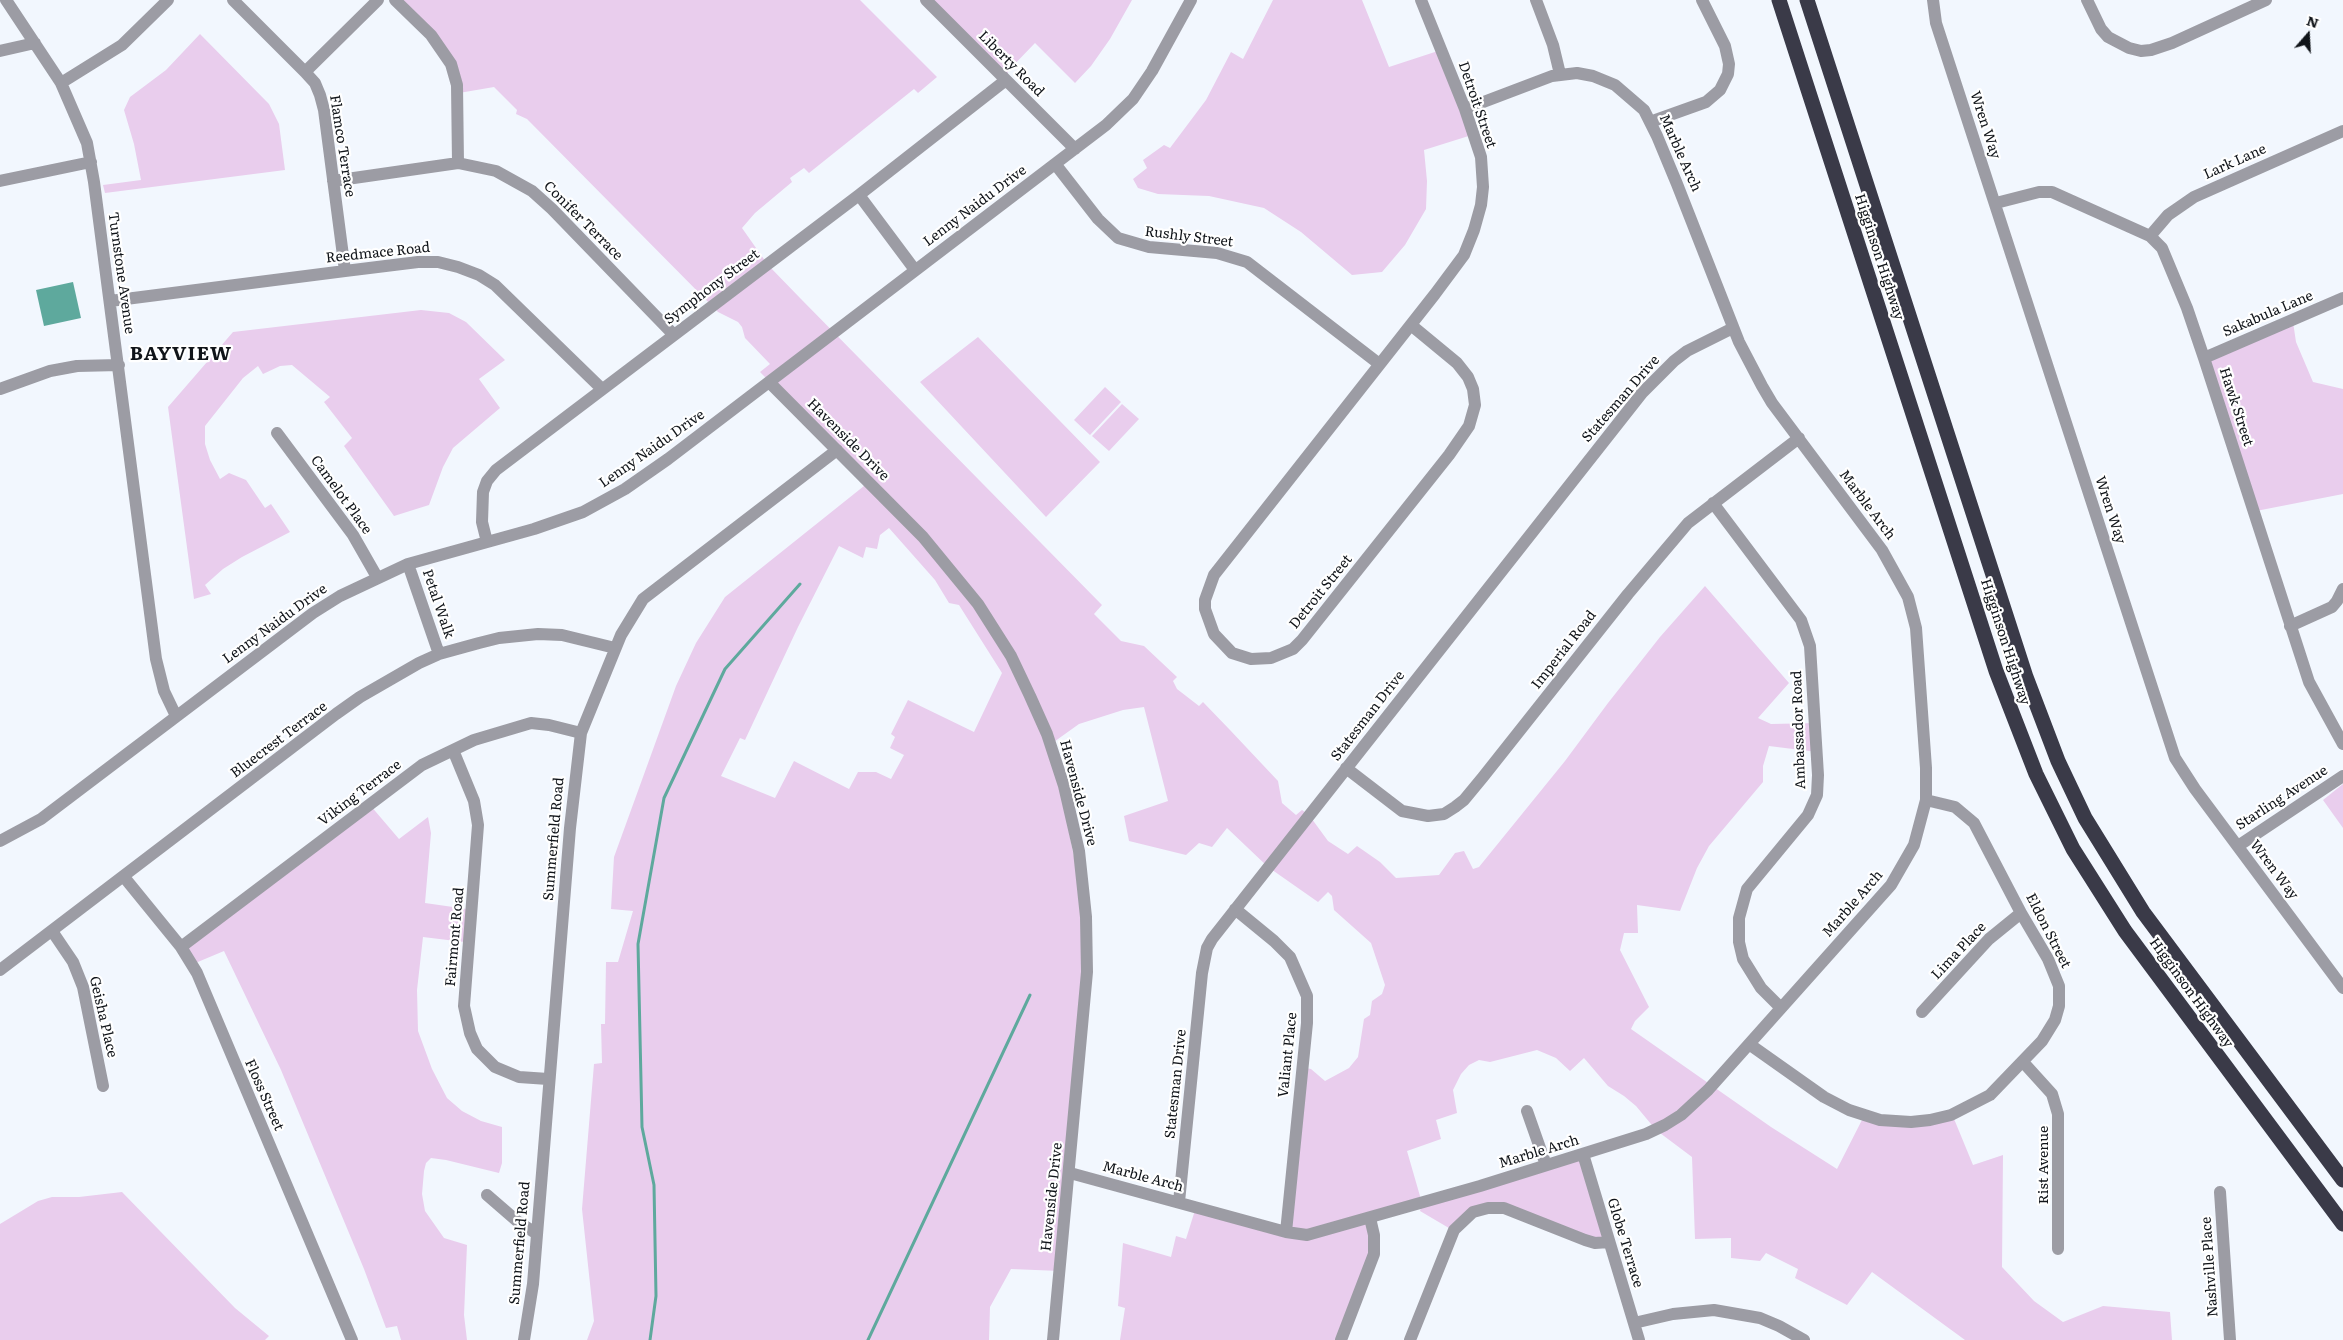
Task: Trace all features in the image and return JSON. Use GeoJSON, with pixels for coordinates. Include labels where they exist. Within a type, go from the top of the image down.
{"type":"FeatureCollection","features":[{"type":"Feature","properties":{"kind":"highway","name":"Higginson Highway"},"geometry":{"type":"LineString","coordinates":[[1779,0],[1996,671],[2036,774],[2073,849],[2126,931],[2343,1224]]}},
{"type":"Feature","properties":{"kind":"highway","name":"Higginson Highway"},"geometry":{"type":"LineString","coordinates":[[1806,0],[2026,676],[2084,818],[2142,912],[2343,1180]]}},
{"type":"Feature","properties":{"kind":"street"},"geometry":{"type":"LineString","coordinates":[[61,83],[122,45],[168,0]]}},
{"type":"Feature","properties":{"kind":"street","name":"Flamco Terrace"},"geometry":{"type":"LineString","coordinates":[[233,0],[316,84],[324,110],[345,271]]}},
{"type":"Feature","properties":{"kind":"street"},"geometry":{"type":"LineString","coordinates":[[305,72],[378,0]]}},
{"type":"Feature","properties":{"kind":"street"},"geometry":{"type":"LineString","coordinates":[[395,0],[431,36],[451,64],[457,85],[458,163]]}},
{"type":"Feature","properties":{"kind":"street","name":"Liberty Road"},"geometry":{"type":"LineString","coordinates":[[926,0],[1075,149]]}},
{"type":"Feature","properties":{"kind":"street","name":"Lenny Naidu Drive"},"geometry":{"type":"LineString","coordinates":[[0,841],[41,819],[313,613],[377,577],[408,564],[556,522],[601,502],[668,459],[1106,125],[1138,92],[1170,40],[1191,0]]}},
{"type":"Feature","properties":{"kind":"street","name":"Detroit Street"},"geometry":{"type":"LineString","coordinates":[[1411,325],[1457,363],[1468,377],[1473,389],[1475,405],[1469,426],[1450,455],[1302,640],[1283,654],[1262,659],[1251,659],[1232,653],[1214,634],[1208,619],[1205,600],[1211,580],[1464,255],[1478,217],[1482,187],[1480,157],[1465,109],[1421,0]]}},
{"type":"Feature","properties":{"kind":"street"},"geometry":{"type":"LineString","coordinates":[[1536,0],[1553,45],[1560,74]]}},
{"type":"Feature","properties":{"kind":"street"},"geometry":{"type":"LineString","coordinates":[[1650,122],[1706,102],[1720,90],[1728,74],[1729,64],[1725,46],[1702,0]]}},
{"type":"Feature","properties":{"kind":"street","name":"Wren Way"},"geometry":{"type":"LineString","coordinates":[[1933,0],[1936,23],[1996,203],[2170,746],[2182,770],[2343,988]]}},
{"type":"Feature","properties":{"kind":"street"},"geometry":{"type":"LineString","coordinates":[[2087,0],[2101,29],[2108,37],[2129,48],[2141,51],[2151,50],[2172,43],[2266,0]]}},
{"type":"Feature","properties":{"kind":"street","name":"Turnstone Avenue"},"geometry":{"type":"LineString","coordinates":[[13,2],[35,43],[61,83],[77,115],[91,162],[119,364],[156,659],[164,691],[176,716]]}},
{"type":"Feature","properties":{"kind":"street"},"geometry":{"type":"LineString","coordinates":[[0,51],[35,43]]}},
{"type":"Feature","properties":{"kind":"street","name":"Marble Arch"},"geometry":{"type":"LineString","coordinates":[[1070,1173],[1286,1232],[1307,1235],[1583,1154],[1658,1129],[1681,1115],[1708,1090],[1891,886],[1914,845],[1926,800],[1926,747],[1916,628],[1908,597],[1882,550],[1762,386],[1739,342],[1688,211],[1650,122],[1634,99],[1615,85],[1593,76],[1577,74],[1560,74],[1465,109]]}},
{"type":"Feature","properties":{"kind":"street","name":"Symphony Street"},"geometry":{"type":"LineString","coordinates":[[487,542],[482,522],[482,504],[484,487],[490,476],[859,195],[1006,80]]}},
{"type":"Feature","properties":{"kind":"street","name":"Lark Lane"},"geometry":{"type":"LineString","coordinates":[[2150,236],[2168,215],[2194,197],[2343,131]]}},
{"type":"Feature","properties":{"kind":"street"},"geometry":{"type":"LineString","coordinates":[[0,181],[91,162]]}},
{"type":"Feature","properties":{"kind":"street","name":"Conifer Terrace"},"geometry":{"type":"LineString","coordinates":[[333,182],[458,163],[496,171],[532,191],[674,335]]}},
{"type":"Feature","properties":{"kind":"street","name":"Rushly Street"},"geometry":{"type":"LineString","coordinates":[[1056,165],[1098,220],[1118,238],[1149,247],[1217,253],[1247,262],[1279,285],[1378,364]]}},
{"type":"Feature","properties":{"kind":"street","name":"Hawk Street"},"geometry":{"type":"LineString","coordinates":[[1996,203],[2039,192],[2052,192],[2150,236],[2165,253],[2204,358],[2311,688],[2343,744]]}},
{"type":"Feature","properties":{"kind":"street"},"geometry":{"type":"LineString","coordinates":[[859,195],[915,270]]}},
{"type":"Feature","properties":{"kind":"street","name":"Reedmace Road"},"geometry":{"type":"LineString","coordinates":[[110,301],[418,262],[438,262],[458,266],[479,275],[512,299],[602,389]]}},
{"type":"Feature","properties":{"kind":"street","name":"Sakabula Lane"},"geometry":{"type":"LineString","coordinates":[[2204,358],[2343,298]]}},
{"type":"Feature","properties":{"kind":"street","name":"Statesman Drive"},"geometry":{"type":"LineString","coordinates":[[1179,1202],[1205,959],[1212,939],[1642,393],[1674,361],[1687,351],[1734,328]]}},
{"type":"Feature","properties":{"kind":"street"},"geometry":{"type":"LineString","coordinates":[[0,389],[50,371],[77,366],[119,364]]}},
{"type":"Feature","properties":{"kind":"street","name":"Havenside Drive"},"geometry":{"type":"LineString","coordinates":[[769,382],[923,537],[978,604],[1011,656],[1030,696],[1047,734],[1064,786],[1079,852],[1088,943],[1085,1010],[1053,1340]]}},
{"type":"Feature","properties":{"kind":"street","name":"Camelot Place"},"geometry":{"type":"LineString","coordinates":[[276,433],[353,535],[377,577]]}},
{"type":"Feature","properties":{"kind":"street","name":"Imperial Road"},"geometry":{"type":"LineString","coordinates":[[1346,768],[1402,811],[1428,816],[1444,814],[1455,807],[1464,800],[1483,777],[1688,523],[1799,438]]}},
{"type":"Feature","properties":{"kind":"street","name":"Summerfield Road"},"geometry":{"type":"LineString","coordinates":[[524,1340],[529,1320],[573,789],[581,733],[615,648],[634,611],[643,599],[837,450]]}},
{"type":"Feature","properties":{"kind":"street","name":"Ambassador Road"},"geometry":{"type":"LineString","coordinates":[[1713,503],[1801,620],[1810,646],[1818,775],[1817,795],[1808,815],[1747,889],[1740,918],[1739,942],[1743,960],[1761,988],[1781,1008]]}},
{"type":"Feature","properties":{"kind":"street","name":"Petal Walk"},"geometry":{"type":"LineString","coordinates":[[408,564],[439,654]]}},
{"type":"Feature","properties":{"kind":"street"},"geometry":{"type":"LineString","coordinates":[[2290,626],[2332,607],[2343,589]]}},
{"type":"Feature","properties":{"kind":"street","name":"Bluecrest Terrace"},"geometry":{"type":"LineString","coordinates":[[0,970],[336,714],[398,674],[439,654],[499,638],[552,633],[615,648]]}},
{"type":"Feature","properties":{"kind":"street","name":"Viking Terrace"},"geometry":{"type":"LineString","coordinates":[[180,947],[422,765],[502,730],[531,723],[549,725],[581,733]]}},
{"type":"Feature","properties":{"kind":"street","name":"Fairmont Road"},"geometry":{"type":"LineString","coordinates":[[453,750],[474,801],[478,825],[464,1006],[470,1034],[477,1049],[494,1067],[518,1077],[548,1079]]}},
{"type":"Feature","properties":{"kind":"street","name":"Starling Avenue"},"geometry":{"type":"LineString","coordinates":[[2238,846],[2343,776]]}},
{"type":"Feature","properties":{"kind":"street","name":"Eldon Street"},"geometry":{"type":"LineString","coordinates":[[1749,1044],[1836,1104],[1864,1116],[1889,1121],[1930,1120],[1965,1108],[1990,1095],[2023,1062],[2051,1028],[2057,1015],[2059,986],[2048,959],[2021,913],[1974,823],[1955,807],[1926,800]]}},
{"type":"Feature","properties":{"kind":"street","name":"Floss Street"},"geometry":{"type":"LineString","coordinates":[[124,877],[180,947],[202,984],[230,1055],[352,1340]]}},
{"type":"Feature","properties":{"kind":"street","name":"Valiant Place"},"geometry":{"type":"LineString","coordinates":[[1235,909],[1285,951],[1302,980],[1307,996],[1307,1023],[1286,1232]]}},
{"type":"Feature","properties":{"kind":"street","name":"Lima Place"},"geometry":{"type":"LineString","coordinates":[[1922,1012],[1989,939],[2021,913]]}},
{"type":"Feature","properties":{"kind":"street","name":"Geisha Place"},"geometry":{"type":"LineString","coordinates":[[52,931],[73,962],[83,988],[103,1086]]}},
{"type":"Feature","properties":{"kind":"street","name":"Rist Avenue"},"geometry":{"type":"LineString","coordinates":[[2023,1062],[2052,1094],[2058,1114],[2058,1249]]}},
{"type":"Feature","properties":{"kind":"street"},"geometry":{"type":"LineString","coordinates":[[1527,1111],[1546,1165]]}},
{"type":"Feature","properties":{"kind":"street","name":"Globe Terrace"},"geometry":{"type":"LineString","coordinates":[[1583,1154],[1639,1340]]}},
{"type":"Feature","properties":{"kind":"street","name":"Nashville Place"},"geometry":{"type":"LineString","coordinates":[[2220,1192],[2230,1340]]}},
{"type":"Feature","properties":{"kind":"street"},"geometry":{"type":"LineString","coordinates":[[487,1196],[537,1234]]}},
{"type":"Feature","properties":{"kind":"street"},"geometry":{"type":"LineString","coordinates":[[1410,1340],[1454,1230],[1472,1212],[1488,1208],[1504,1208],[1585,1240],[1595,1243],[1609,1242]]}},
{"type":"Feature","properties":{"kind":"street"},"geometry":{"type":"LineString","coordinates":[[1342,1340],[1374,1254],[1374,1235],[1370,1218]]}},
{"type":"Feature","properties":{"kind":"street"},"geometry":{"type":"LineString","coordinates":[[1634,1324],[1672,1314],[1714,1310],[1760,1318],[1804,1340]]}},
{"type":"Feature","properties":{"kind":"shaded area"},"geometry":{"type":"Polygon","coordinates":[[[395,0],[860,0],[937,77],[918,93],[914,89],[809,173],[804,168],[790,178],[792,182],[755,213],[742,228],[768,265],[1102,605],[1094,614],[1121,641],[1144,646],[1177,677],[1173,681],[1177,689],[1199,706],[1203,702],[1278,781],[1282,803],[1296,815],[1302,810],[1309,815],[1328,841],[1348,854],[1357,846],[1380,862],[1396,878],[1439,875],[1455,853],[1464,851],[1473,869],[1479,867],[1565,761],[1660,637],[1705,586],[1789,683],[1758,718],[1771,724],[1816,723],[1817,752],[1769,746],[1763,766],[1763,782],[1709,846],[1697,868],[1680,911],[1637,905],[1638,933],[1624,933],[1620,950],[1649,1007],[1635,1021],[1631,1029],[1771,1127],[1837,1169],[1864,1116],[1880,1120],[1952,1114],[1973,1165],[2003,1155],[2002,1267],[2034,1301],[2063,1322],[2103,1306],[2170,1312],[2172,1340],[1965,1340],[1872,1272],[1847,1305],[1795,1278],[1798,1269],[1766,1253],[1760,1261],[1731,1258],[1731,1238],[1695,1239],[1692,1157],[1656,1130],[1636,1106],[1608,1086],[1584,1058],[1570,1071],[1556,1058],[1537,1050],[1490,1062],[1479,1060],[1469,1065],[1461,1074],[1453,1090],[1457,1113],[1436,1120],[1441,1139],[1407,1151],[1422,1203],[1584,1154],[1610,1242],[1488,1209],[1454,1231],[1420,1211],[1422,1204],[1370,1218],[1374,1236],[1342,1340],[1120,1340],[1125,1308],[1118,1306],[1123,1243],[1171,1257],[1176,1236],[1186,1239],[1196,1207],[1286,1232],[1301,1067],[1311,1069],[1325,1081],[1349,1068],[1358,1057],[1364,1019],[1370,1015],[1372,1001],[1382,994],[1385,985],[1371,943],[1334,910],[1332,896],[1328,892],[1318,902],[1268,867],[1227,828],[1212,847],[1199,843],[1186,855],[1129,841],[1124,816],[1168,801],[1144,707],[1123,710],[1079,724],[1051,744],[1086,916],[1060,1271],[1011,1269],[990,1307],[989,1340],[587,1340],[594,1321],[582,1209],[594,1064],[602,1063],[601,1024],[605,1024],[606,962],[618,962],[633,911],[611,909],[614,857],[676,686],[696,643],[725,597],[869,482],[760,372],[770,364],[745,338],[742,327],[738,322],[718,312],[527,119],[516,114],[517,110],[494,87],[459,93],[451,64],[395,0]],[[889,528],[880,535],[877,549],[866,547],[863,558],[839,546],[798,627],[745,740],[740,738],[721,776],[775,798],[794,761],[849,789],[858,772],[876,772],[891,779],[904,755],[890,748],[895,737],[891,734],[908,700],[974,732],[1002,673],[959,605],[949,603],[935,580],[889,528]]]}},
{"type":"Feature","properties":{"kind":"shaded area"},"geometry":{"type":"Polygon","coordinates":[[[927,0],[1132,0],[1110,39],[1091,66],[1075,83],[1035,43],[1008,71],[1007,80],[927,0]]]}},
{"type":"Feature","properties":{"kind":"shaded area"},"geometry":{"type":"Polygon","coordinates":[[[1273,0],[1362,0],[1389,67],[1441,50],[1475,134],[1424,150],[1427,181],[1426,209],[1405,245],[1382,272],[1352,275],[1301,232],[1264,208],[1209,196],[1158,194],[1138,188],[1133,179],[1147,168],[1143,160],[1164,145],[1170,148],[1206,100],[1231,52],[1243,59],[1273,0]]]}},
{"type":"Feature","properties":{"kind":"shaded area"},"geometry":{"type":"Polygon","coordinates":[[[200,34],[269,104],[279,124],[285,170],[105,193],[103,185],[141,180],[134,144],[124,110],[130,97],[166,70],[200,34]]]}},
{"type":"Feature","properties":{"kind":"shaded area"},"geometry":{"type":"Polygon","coordinates":[[[73,282],[81,318],[44,326],[36,290],[73,282]]]}},
{"type":"Feature","properties":{"kind":"shaded area"},"geometry":{"type":"Polygon","coordinates":[[[421,310],[449,313],[466,322],[505,360],[479,379],[500,408],[453,448],[443,467],[429,505],[394,516],[344,446],[352,438],[324,402],[330,397],[292,365],[280,366],[263,374],[258,366],[243,378],[205,426],[205,444],[210,460],[220,479],[229,473],[246,480],[265,508],[271,504],[290,532],[223,569],[205,585],[211,594],[194,599],[168,407],[233,332],[421,310]]]}},
{"type":"Feature","properties":{"kind":"shaded area"},"geometry":{"type":"Polygon","coordinates":[[[2293,322],[2296,342],[2313,382],[2343,389],[2343,494],[2256,511],[2207,358],[2293,322]]]}},
{"type":"Feature","properties":{"kind":"shaded area"},"geometry":{"type":"Polygon","coordinates":[[[978,337],[1100,462],[1046,517],[920,382],[978,337]]]}},
{"type":"Feature","properties":{"kind":"shaded area"},"geometry":{"type":"Polygon","coordinates":[[[1105,387],[1121,402],[1090,435],[1074,420],[1105,387]]]}},
{"type":"Feature","properties":{"kind":"shaded area"},"geometry":{"type":"Polygon","coordinates":[[[1122,404],[1139,419],[1109,451],[1092,436],[1122,404]]]}},
{"type":"Feature","properties":{"kind":"shaded area"},"geometry":{"type":"Polygon","coordinates":[[[2343,784],[2343,828],[2323,800],[2343,784]]]}},
{"type":"Feature","properties":{"kind":"shaded area"},"geometry":{"type":"Polygon","coordinates":[[[370,805],[399,839],[428,817],[431,833],[425,903],[467,909],[464,942],[423,937],[417,990],[418,1031],[432,1069],[447,1098],[462,1111],[481,1121],[502,1127],[502,1163],[499,1173],[431,1158],[426,1163],[424,1171],[422,1194],[425,1211],[444,1238],[467,1245],[464,1315],[467,1340],[401,1340],[397,1326],[386,1328],[364,1269],[281,1070],[224,951],[193,964],[181,947],[370,805]]]}},
{"type":"Feature","properties":{"kind":"shaded area"},"geometry":{"type":"Polygon","coordinates":[[[122,1192],[235,1308],[269,1336],[265,1340],[0,1340],[0,1224],[38,1201],[52,1197],[79,1197],[122,1192]]]}},
{"type":"Feature","properties":{"kind":"waterway"},"geometry":{"type":"LineString","coordinates":[[650,1340],[656,1296],[654,1185],[642,1127],[638,944],[664,798],[725,669],[800,584]]}},
{"type":"Feature","properties":{"kind":"waterway"},"geometry":{"type":"LineString","coordinates":[[868,1340],[1030,995]]}},
{"type":"Feature","properties":{"kind":"district","name":"BAYVIEW"},"geometry":{"type":"Point","coordinates":[181,354]}}]}
